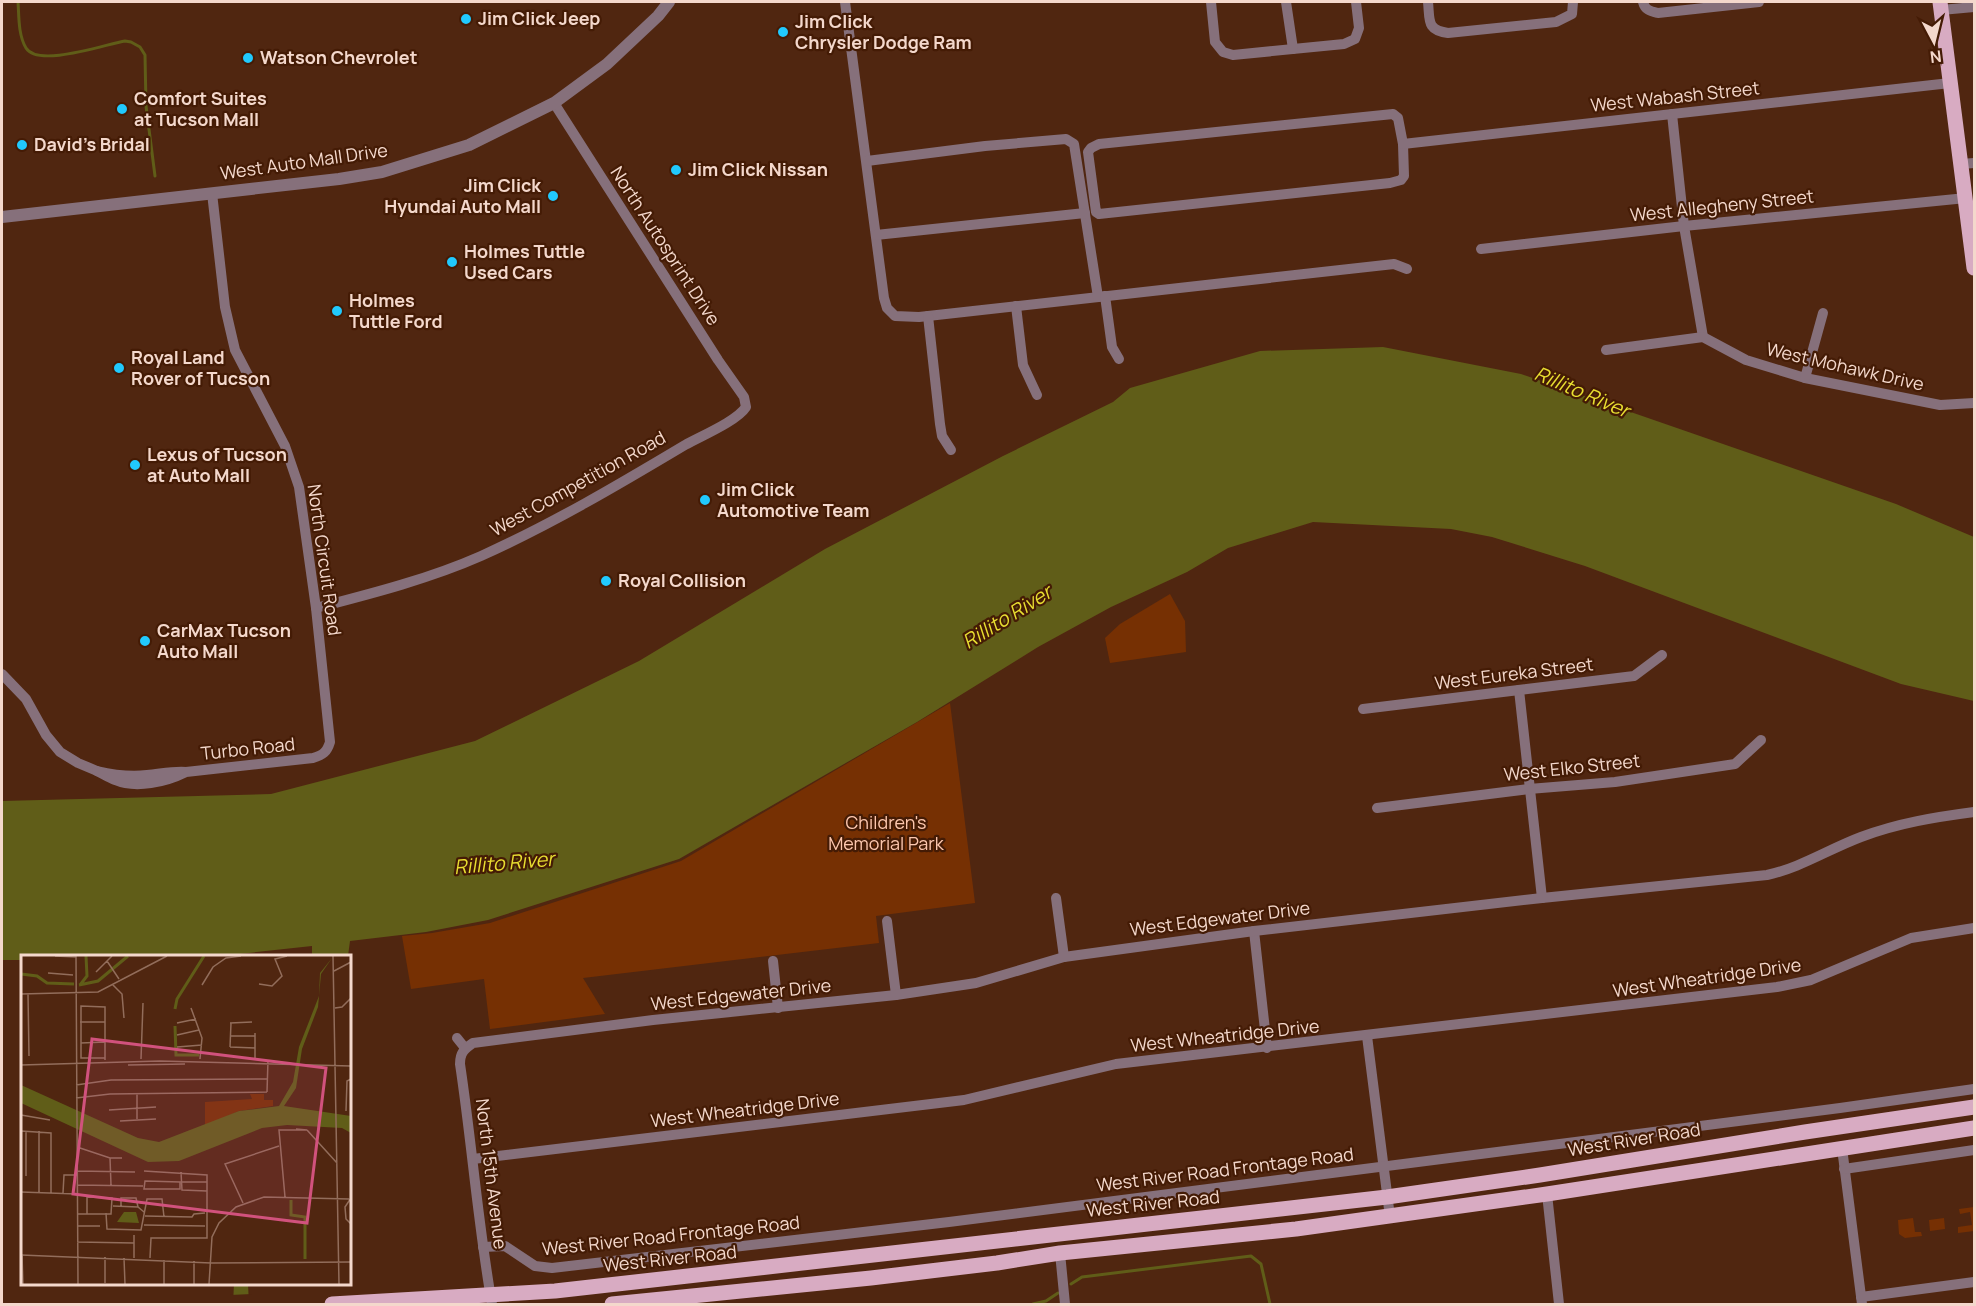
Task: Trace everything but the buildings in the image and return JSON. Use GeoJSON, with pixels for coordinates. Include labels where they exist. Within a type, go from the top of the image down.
{"type":"FeatureCollection","features":[{"type":"Feature","properties":{"kind":"main road"},"geometry":{"type":"LineString","coordinates":[[1941,6],[1950,83],[1968,164],[1966,198],[1974,268]]}},
{"type":"Feature","properties":{"kind":"main road","name":"West River Road"},"geometry":{"type":"LineString","coordinates":[[332,1305],[491,1301],[1387,1197],[1552,1173],[1805,1131],[1974,1107]]}},
{"type":"Feature","properties":{"kind":"main road"},"geometry":{"type":"LineString","coordinates":[[612,1305],[998,1263],[1060,1253],[1296,1229],[1546,1194],[1974,1128]]}},
{"type":"Feature","properties":{"kind":"street","name":"West Auto Mall Drive"},"geometry":{"type":"LineString","coordinates":[[2,217],[339,179],[382,172],[469,145],[555,103],[607,64],[658,16],[669,2]]}},
{"type":"Feature","properties":{"kind":"street"},"geometry":{"type":"LineString","coordinates":[[845,2],[884,298],[890,312],[895,316],[928,316],[1394,264],[1407,269]]}},
{"type":"Feature","properties":{"kind":"street"},"geometry":{"type":"LineString","coordinates":[[1211,2],[1215,42],[1223,52],[1233,55],[1344,44],[1355,39],[1359,28],[1356,2]]}},
{"type":"Feature","properties":{"kind":"street"},"geometry":{"type":"LineString","coordinates":[[1286,2],[1293,49]]}},
{"type":"Feature","properties":{"kind":"street"},"geometry":{"type":"LineString","coordinates":[[1428,2],[1431,25],[1437,31],[1448,33],[1557,22],[1572,14],[1573,2]]}},
{"type":"Feature","properties":{"kind":"street"},"geometry":{"type":"LineString","coordinates":[[1643,2],[1644,7],[1649,11],[1658,13],[1716,4],[1759,2]]}},
{"type":"Feature","properties":{"kind":"street"},"geometry":{"type":"LineString","coordinates":[[1941,6],[1974,7]]}},
{"type":"Feature","properties":{"kind":"street","name":"West Wabash Street"},"geometry":{"type":"LineString","coordinates":[[1403,144],[1950,83]]}},
{"type":"Feature","properties":{"kind":"street","name":"North Autosprint Drive"},"geometry":{"type":"LineString","coordinates":[[555,103],[744,397],[746,407]]}},
{"type":"Feature","properties":{"kind":"street"},"geometry":{"type":"LineString","coordinates":[[1393,114],[1398,118],[1403,144],[1404,176],[1401,180],[1390,183],[1099,214],[1095,207],[1088,152],[1099,144],[1393,114]]}},
{"type":"Feature","properties":{"kind":"street"},"geometry":{"type":"LineString","coordinates":[[1606,350],[1703,337],[1684,226],[1672,114]]}},
{"type":"Feature","properties":{"kind":"street"},"geometry":{"type":"LineString","coordinates":[[867,161],[985,146],[1066,139],[1074,144],[1101,296],[1111,340],[1119,359]]}},
{"type":"Feature","properties":{"kind":"street","name":"North Circuit Road"},"geometry":{"type":"LineString","coordinates":[[212,193],[225,307],[236,350],[285,447],[299,487],[316,608],[330,742],[327,751],[314,758]]}},
{"type":"Feature","properties":{"kind":"street","name":"West Allegheny Street"},"geometry":{"type":"LineString","coordinates":[[1481,249],[1966,198]]}},
{"type":"Feature","properties":{"kind":"street"},"geometry":{"type":"LineString","coordinates":[[876,235],[1085,213]]}},
{"type":"Feature","properties":{"kind":"street"},"geometry":{"type":"LineString","coordinates":[[1016,306],[1023,365],[1036,395]]}},
{"type":"Feature","properties":{"kind":"street"},"geometry":{"type":"LineString","coordinates":[[1805,378],[1823,313]]}},
{"type":"Feature","properties":{"kind":"street"},"geometry":{"type":"LineString","coordinates":[[928,316],[942,436],[951,450]]}},
{"type":"Feature","properties":{"kind":"street","name":"West Mohawk Drive"},"geometry":{"type":"LineString","coordinates":[[1703,337],[1746,360],[1805,378],[1940,405],[1974,403]]}},
{"type":"Feature","properties":{"kind":"street","name":"West Competition Road"},"geometry":{"type":"LineString","coordinates":[[316,608],[387,589],[479,556],[582,506],[736,417],[746,407]]}},
{"type":"Feature","properties":{"kind":"street","name":"West Eureka Street"},"geometry":{"type":"LineString","coordinates":[[1363,709],[1634,676],[1662,655]]}},
{"type":"Feature","properties":{"kind":"street","name":"Turbo Road"},"geometry":{"type":"LineString","coordinates":[[2,674],[26,699],[46,735],[60,752],[97,771],[120,776],[145,776],[314,758]]}},
{"type":"Feature","properties":{"kind":"street"},"geometry":{"type":"LineString","coordinates":[[1519,690],[1542,898]]}},
{"type":"Feature","properties":{"kind":"street","name":"West Elko Street"},"geometry":{"type":"LineString","coordinates":[[1377,808],[1529,789],[1615,782],[1735,764],[1761,740]]}},
{"type":"Feature","properties":{"kind":"street","name":"West Edgewater Drive"},"geometry":{"type":"LineString","coordinates":[[465,1048],[484,1040],[896,995],[976,983],[1064,957],[1254,931],[1773,874],[1890,827],[1917,820],[1974,812]]}},
{"type":"Feature","properties":{"kind":"street"},"geometry":{"type":"LineString","coordinates":[[1056,897],[1064,957]]}},
{"type":"Feature","properties":{"kind":"street"},"geometry":{"type":"LineString","coordinates":[[887,921],[896,995]]}},
{"type":"Feature","properties":{"kind":"street","name":"West Wheatridge Drive"},"geometry":{"type":"LineString","coordinates":[[473,1159],[964,1100],[1116,1064],[1777,987],[1811,980],[1911,938],[1974,928]]}},
{"type":"Feature","properties":{"kind":"street"},"geometry":{"type":"LineString","coordinates":[[1254,931],[1267,1048]]}},
{"type":"Feature","properties":{"kind":"street"},"geometry":{"type":"LineString","coordinates":[[773,961],[778,1008]]}},
{"type":"Feature","properties":{"kind":"street"},"geometry":{"type":"LineString","coordinates":[[1367,1036],[1390,1216]]}},
{"type":"Feature","properties":{"kind":"street"},"geometry":{"type":"LineString","coordinates":[[457,1038],[465,1048]]}},
{"type":"Feature","properties":{"kind":"street","name":"North 15th Avenue"},"geometry":{"type":"LineString","coordinates":[[465,1048],[460,1057],[460,1064],[491,1301]]}},
{"type":"Feature","properties":{"kind":"street","name":"West River Road Frontage Road"},"geometry":{"type":"LineString","coordinates":[[483,1247],[505,1246],[535,1266],[552,1268],[949,1222],[1974,1089]]}},
{"type":"Feature","properties":{"kind":"street"},"geometry":{"type":"LineString","coordinates":[[1842,1148],[1861,1301],[1974,1282]]}},
{"type":"Feature","properties":{"kind":"street"},"geometry":{"type":"LineString","coordinates":[[1844,1169],[1974,1150]]}},
{"type":"Feature","properties":{"kind":"street"},"geometry":{"type":"LineString","coordinates":[[1546,1194],[1559,1305]]}},
{"type":"Feature","properties":{"kind":"street"},"geometry":{"type":"LineString","coordinates":[[1060,1253],[1065,1305]]}},
{"type":"Feature","properties":{"kind":"green space"},"geometry":{"type":"Polygon","coordinates":[[[1170,594],[1185,621],[1186,652],[1110,663],[1105,638],[1120,624],[1170,594]]]}},
{"type":"Feature","properties":{"kind":"green space","name":"Children's Memorial Park"},"geometry":{"type":"Polygon","coordinates":[[[950,703],[975,903],[876,916],[879,943],[583,978],[605,1014],[490,1029],[484,979],[411,989],[402,936],[490,923],[681,861],[950,703]]]}},
{"type":"Feature","properties":{"kind":"green space"},"geometry":{"type":"Polygon","coordinates":[[[1974,1207],[1974,1231],[1958,1233],[1958,1227],[1972,1225],[1970,1212],[1960,1214],[1959,1209],[1974,1207]]]}},
{"type":"Feature","properties":{"kind":"green space"},"geometry":{"type":"Polygon","coordinates":[[[1913,1218],[1915,1232],[1921,1232],[1922,1236],[1905,1238],[1899,1234],[1898,1220],[1913,1218]]]}},
{"type":"Feature","properties":{"kind":"green space"},"geometry":{"type":"Polygon","coordinates":[[[1944,1218],[1945,1229],[1930,1231],[1929,1220],[1944,1218]]]}},
{"type":"Feature","properties":{"kind":"water","name":"Rillito River"},"geometry":{"type":"Polygon","coordinates":[[[1383,347],[1521,374],[1896,504],[1974,537],[1974,701],[1901,684],[1585,566],[1492,537],[1451,529],[1313,522],[1228,548],[1187,572],[1111,607],[1038,647],[917,722],[679,859],[488,920],[426,932],[350,941],[348,955],[312,955],[312,946],[230,955],[21,955],[21,960],[2,960],[2,801],[271,794],[475,741],[639,661],[825,549],[1003,456],[1113,402],[1130,388],[1260,351],[1383,347]]]}},
{"type":"Feature","properties":{"kind":"water"},"geometry":{"type":"Polygon","coordinates":[[[234,1285],[248,1285],[249,1304],[233,1304],[234,1285]]]}},
{"type":"Feature","properties":{"kind":"pier"},"geometry":{"type":"Polygon","coordinates":[[[252,1294],[252,1304],[230,1304],[230,1295],[252,1294]]]}},
{"type":"Feature","properties":{"kind":"waterway"},"geometry":{"type":"LineString","coordinates":[[18,2],[22,37],[26,48],[33,54],[44,56],[73,53],[125,41],[140,47],[145,55],[146,106],[155,176]]}},
{"type":"Feature","properties":{"kind":"waterway"},"geometry":{"type":"LineString","coordinates":[[1071,1284],[1082,1277],[1251,1256],[1261,1264],[1270,1304]]}},
{"type":"Feature","properties":{"kind":"waterway"},"geometry":{"type":"LineString","coordinates":[[1033,1304],[1046,1301],[1058,1293]]}},
{"type":"Feature","properties":{"kind":"place","name":"Jim Click Jeep"},"geometry":{"type":"Point","coordinates":[466,19]}},
{"type":"Feature","properties":{"kind":"place","name":"Jim Click Chrysler Dodge Ram"},"geometry":{"type":"Point","coordinates":[783,32]}},
{"type":"Feature","properties":{"kind":"place","name":"Watson Chevrolet"},"geometry":{"type":"Point","coordinates":[248,58]}},
{"type":"Feature","properties":{"kind":"place","name":"Comfort Suites at Tucson Mall"},"geometry":{"type":"Point","coordinates":[122,109]}},
{"type":"Feature","properties":{"kind":"place","name":"David's Bridal"},"geometry":{"type":"Point","coordinates":[22,145]}},
{"type":"Feature","properties":{"kind":"place","name":"Jim Click Nissan"},"geometry":{"type":"Point","coordinates":[676,170]}},
{"type":"Feature","properties":{"kind":"place","name":"Jim Click Hyundai Auto Mall"},"geometry":{"type":"Point","coordinates":[553,196]}},
{"type":"Feature","properties":{"kind":"place","name":"Holmes Tuttle Used Cars"},"geometry":{"type":"Point","coordinates":[452,262]}},
{"type":"Feature","properties":{"kind":"place","name":"Holmes Tuttle Ford"},"geometry":{"type":"Point","coordinates":[337,311]}},
{"type":"Feature","properties":{"kind":"place","name":"Royal Land Rover of Tucson"},"geometry":{"type":"Point","coordinates":[119,368]}},
{"type":"Feature","properties":{"kind":"place","name":"Lexus of Tucson at Auto Mall"},"geometry":{"type":"Point","coordinates":[135,465]}},
{"type":"Feature","properties":{"kind":"place","name":"Jim Click Automotive Team"},"geometry":{"type":"Point","coordinates":[705,500]}},
{"type":"Feature","properties":{"kind":"place","name":"Royal Collision"},"geometry":{"type":"Point","coordinates":[606,581]}},
{"type":"Feature","properties":{"kind":"place","name":"CarMax Tucson Auto Mall"},"geometry":{"type":"Point","coordinates":[145,641]}}]}
